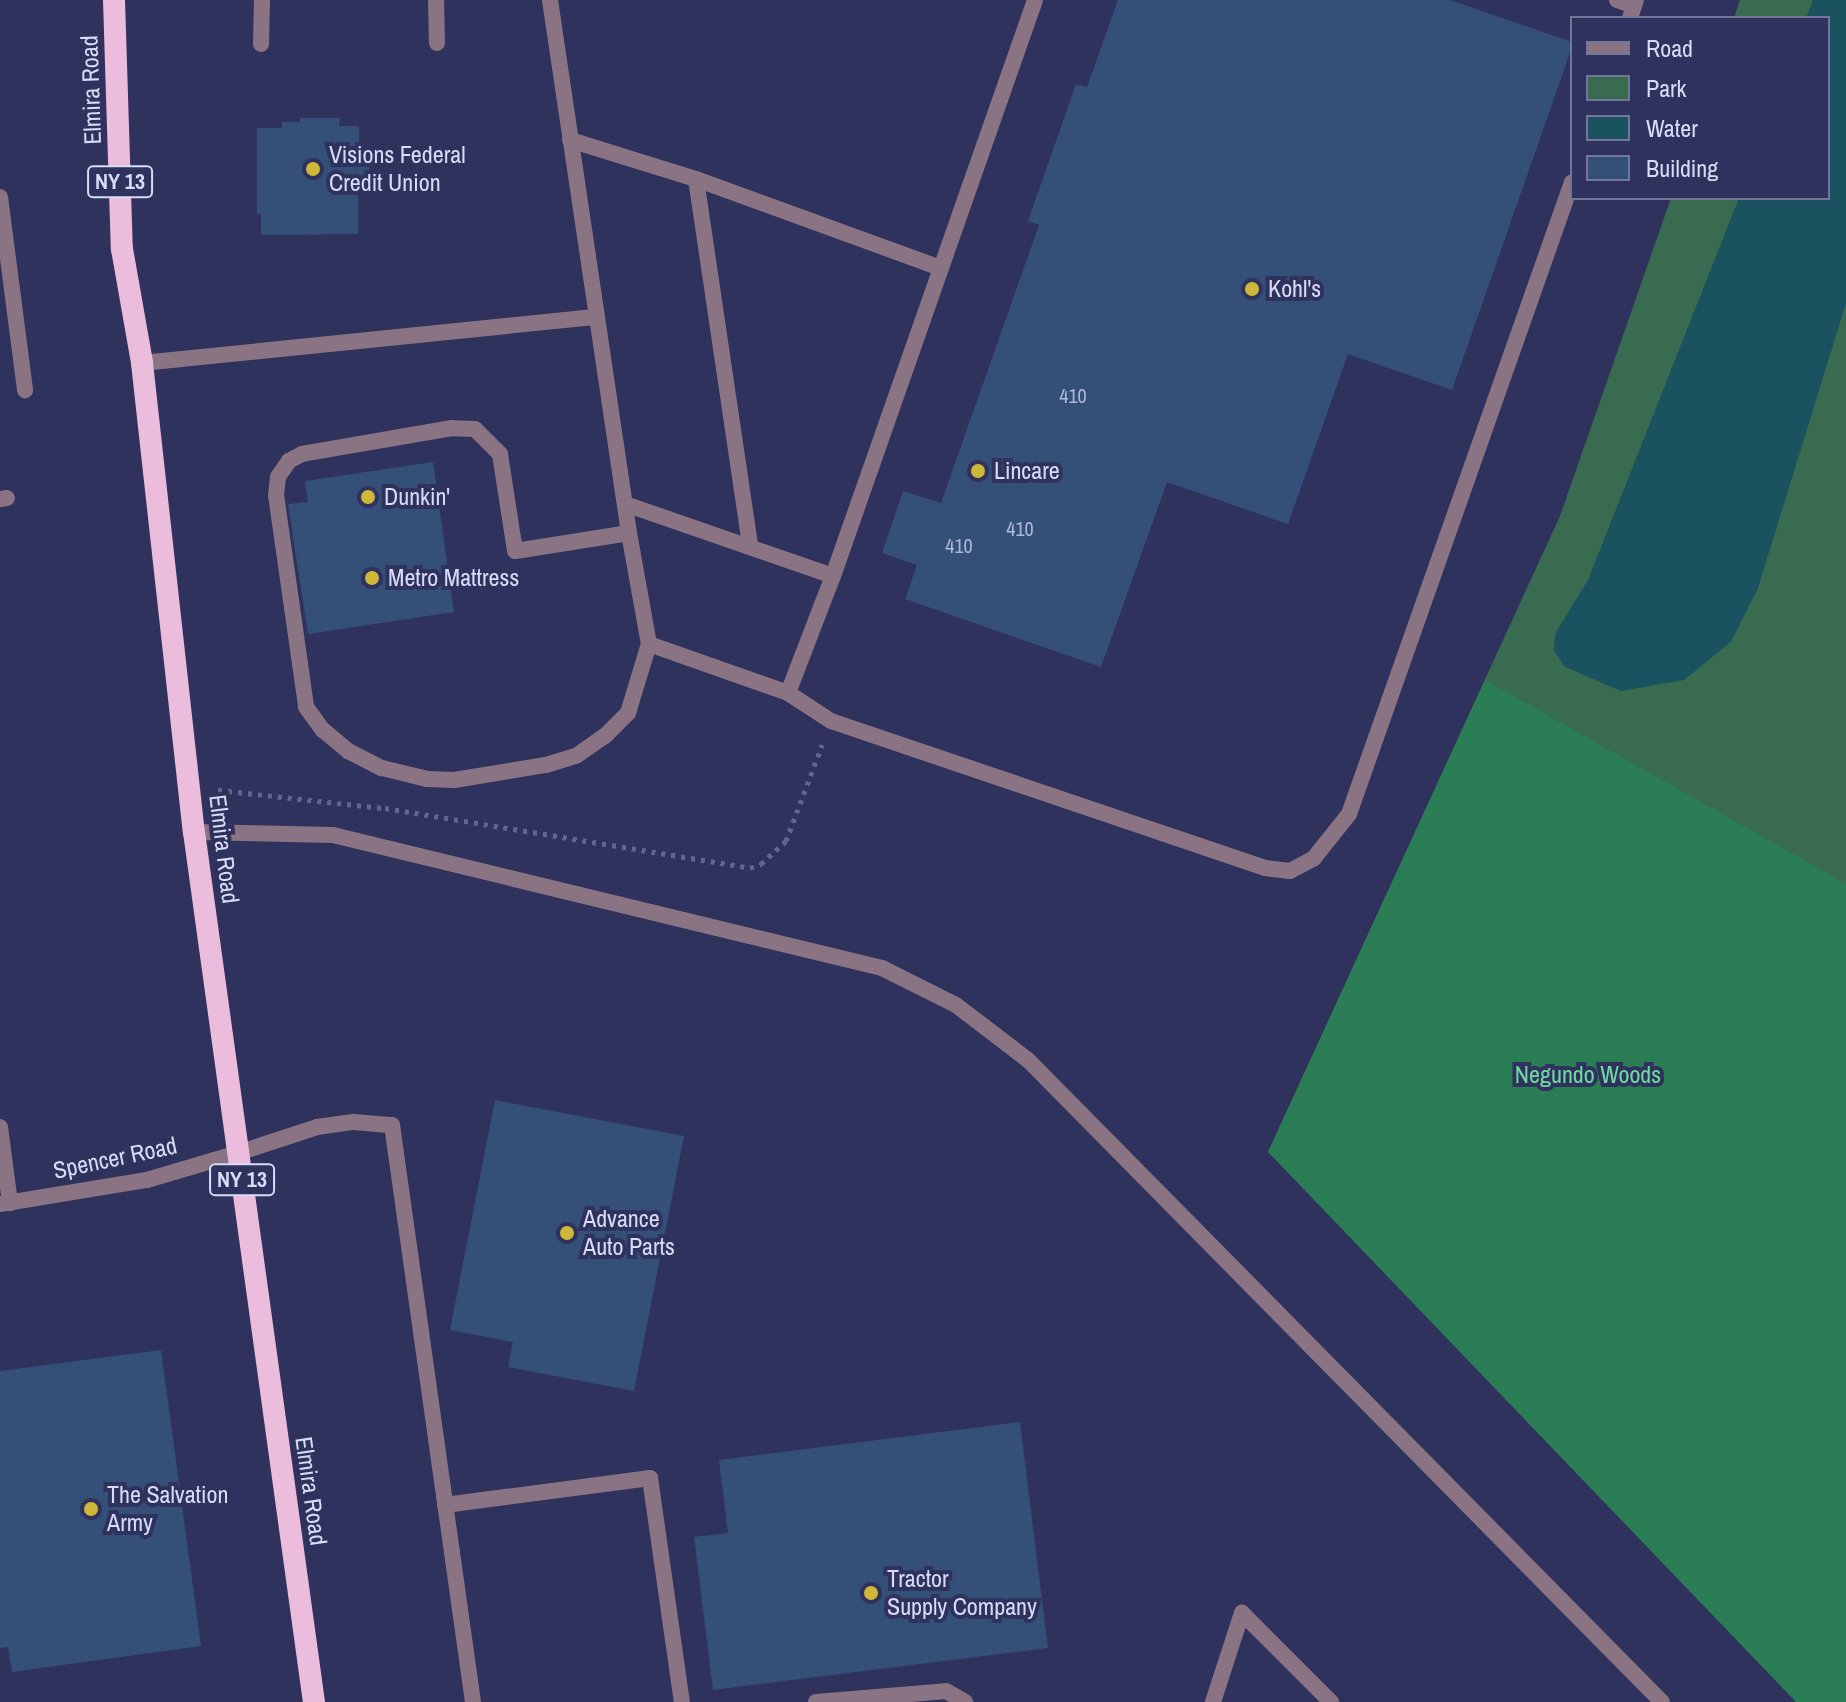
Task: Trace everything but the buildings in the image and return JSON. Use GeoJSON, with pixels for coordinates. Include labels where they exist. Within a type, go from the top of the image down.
{"type":"FeatureCollection","features":[{"type":"Feature","properties":{"kind":"highway","name":"Elmira Road"},"geometry":{"type":"LineString","coordinates":[[114,0],[122,249],[142,363],[194,832],[314,1702]]}},
{"type":"Feature","properties":{"kind":"street"},"geometry":{"type":"LineString","coordinates":[[261,44],[262,0]]}},
{"type":"Feature","properties":{"kind":"street"},"geometry":{"type":"LineString","coordinates":[[436,0],[437,43]]}},
{"type":"Feature","properties":{"kind":"street"},"geometry":{"type":"LineString","coordinates":[[550,0],[628,505],[629,533],[649,644],[628,713],[605,736],[576,756],[546,765],[454,780],[427,779],[382,768],[348,751],[323,730],[306,707],[276,495],[278,477],[289,461],[302,454],[452,428],[475,429],[500,454],[515,551],[629,533]]}},
{"type":"Feature","properties":{"kind":"street"},"geometry":{"type":"LineString","coordinates":[[788,693],[833,576],[1035,0]]}},
{"type":"Feature","properties":{"kind":"street"},"geometry":{"type":"LineString","coordinates":[[1617,0],[1633,8]]}},
{"type":"Feature","properties":{"kind":"street"},"geometry":{"type":"LineString","coordinates":[[570,140],[696,179],[940,268]]}},
{"type":"Feature","properties":{"kind":"street"},"geometry":{"type":"LineString","coordinates":[[696,179],[750,545]]}},
{"type":"Feature","properties":{"kind":"street"},"geometry":{"type":"LineString","coordinates":[[649,644],[788,693],[831,721],[1265,868],[1290,871],[1314,858],[1349,814],[1570,188]]}},
{"type":"Feature","properties":{"kind":"street"},"geometry":{"type":"LineString","coordinates":[[0,197],[6,283],[25,390]]}},
{"type":"Feature","properties":{"kind":"street"},"geometry":{"type":"LineString","coordinates":[[142,363],[597,317]]}},
{"type":"Feature","properties":{"kind":"street"},"geometry":{"type":"LineString","coordinates":[[628,505],[833,576]]}},
{"type":"Feature","properties":{"kind":"street"},"geometry":{"type":"LineString","coordinates":[[194,832],[333,835],[882,968],[956,1005],[1028,1060],[1662,1702]]}},
{"type":"Feature","properties":{"kind":"street","name":"Spencer Road"},"geometry":{"type":"LineString","coordinates":[[5,1204],[147,1180],[317,1127],[354,1122],[392,1125],[445,1505]]}},
{"type":"Feature","properties":{"kind":"street"},"geometry":{"type":"LineString","coordinates":[[0,1127],[5,1204]]}},
{"type":"Feature","properties":{"kind":"street"},"geometry":{"type":"LineString","coordinates":[[473,1702],[445,1505],[650,1478],[682,1702]]}},
{"type":"Feature","properties":{"kind":"street"},"geometry":{"type":"LineString","coordinates":[[1213,1702],[1242,1613],[1331,1702]]}},
{"type":"Feature","properties":{"kind":"street"},"geometry":{"type":"LineString","coordinates":[[816,1702],[946,1691],[965,1702]]}},
{"type":"Feature","properties":{"kind":"path"},"geometry":{"type":"LineString","coordinates":[[189,786],[385,808],[750,868],[761,864],[786,841],[831,721]]}},
{"type":"Feature","properties":{"kind":"green space","name":"Negundo Woods"},"geometry":{"type":"Polygon","coordinates":[[[1740,0],[1846,0],[1846,1611],[1268,1152],[1560,516],[1670,200],[1830,200],[1830,16],[1735,16],[1740,0]]]}},
{"type":"Feature","properties":{"kind":"green space","name":"Negundo Woods"},"geometry":{"type":"Polygon","coordinates":[[[1485,680],[1846,884],[1846,1702],[1796,1702],[1268,1152],[1485,680]]]}},
{"type":"Feature","properties":{"kind":"water"},"geometry":{"type":"Polygon","coordinates":[[[1813,0],[1846,0],[1846,303],[1758,588],[1731,642],[1684,680],[1621,691],[1565,667],[1554,651],[1555,634],[1588,580],[1738,200],[1830,200],[1830,16],[1807,16],[1813,0]]]}},
{"type":"Feature","properties":{"kind":"place","name":"Visions Federal Credit Union"},"geometry":{"type":"Point","coordinates":[313,169]}},
{"type":"Feature","properties":{"kind":"place","name":"Kohl's"},"geometry":{"type":"Point","coordinates":[1252,289]}},
{"type":"Feature","properties":{"kind":"place","name":"Lincare"},"geometry":{"type":"Point","coordinates":[978,471]}},
{"type":"Feature","properties":{"kind":"place","name":"Dunkin'"},"geometry":{"type":"Point","coordinates":[368,497]}},
{"type":"Feature","properties":{"kind":"place","name":"Metro Mattress"},"geometry":{"type":"Point","coordinates":[372,578]}},
{"type":"Feature","properties":{"kind":"place","name":"Advance Auto Parts"},"geometry":{"type":"Point","coordinates":[567,1233]}},
{"type":"Feature","properties":{"kind":"place","name":"The Salvation Army"},"geometry":{"type":"Point","coordinates":[91,1509]}},
{"type":"Feature","properties":{"kind":"place","name":"Tractor Supply Company"},"geometry":{"type":"Point","coordinates":[871,1593]}}]}
